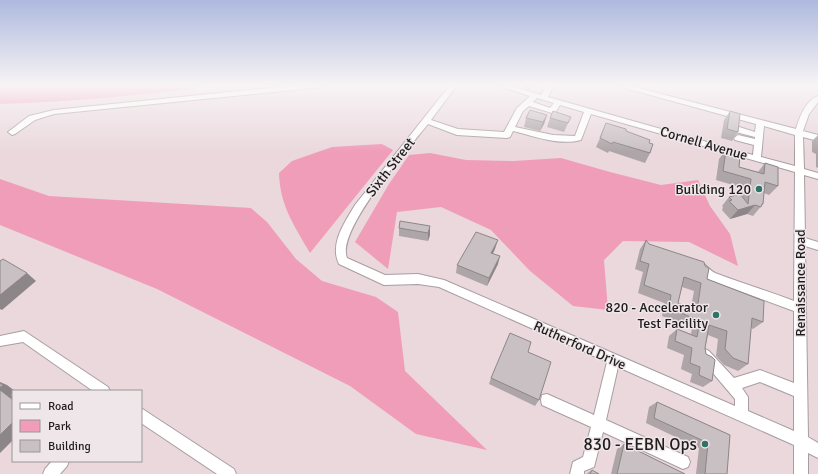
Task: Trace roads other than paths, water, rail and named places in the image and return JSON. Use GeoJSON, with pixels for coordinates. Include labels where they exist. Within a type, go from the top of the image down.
{"type":"FeatureCollection","features":[{"type":"Feature","properties":{"kind":"street"},"geometry":{"type":"LineString","coordinates":[[12,132],[32,118],[54,112],[103,107]]}},
{"type":"Feature","properties":{"kind":"street","name":"Sixth Street"},"geometry":{"type":"LineString","coordinates":[[340,256],[345,236],[356,211],[437,107]]}},
{"type":"Feature","properties":{"kind":"street"},"geometry":{"type":"LineString","coordinates":[[427,121],[464,133],[507,135],[523,107]]}},
{"type":"Feature","properties":{"kind":"street"},"geometry":{"type":"LineString","coordinates":[[540,107],[552,111],[555,107]]}},
{"type":"Feature","properties":{"kind":"street","name":"Cornell Avenue"},"geometry":{"type":"LineString","coordinates":[[578,107],[818,176]]}},
{"type":"Feature","properties":{"kind":"street"},"geometry":{"type":"LineString","coordinates":[[700,107],[818,138]]}},
{"type":"Feature","properties":{"kind":"street","name":"Renaissance Road"},"geometry":{"type":"LineString","coordinates":[[801,474],[799,133],[801,120],[808,107]]}},
{"type":"Feature","properties":{"kind":"street"},"geometry":{"type":"LineString","coordinates":[[511,128],[570,139],[578,138],[589,110]]}},
{"type":"Feature","properties":{"kind":"street"},"geometry":{"type":"LineString","coordinates":[[757,159],[760,123]]}},
{"type":"Feature","properties":{"kind":"street"},"geometry":{"type":"LineString","coordinates":[[738,134],[759,140]]}},
{"type":"Feature","properties":{"kind":"street"},"geometry":{"type":"LineString","coordinates":[[800,241],[818,246]]}},
{"type":"Feature","properties":{"kind":"street","name":"Rutherford Drive"},"geometry":{"type":"LineString","coordinates":[[340,256],[343,261],[384,280],[418,280],[440,283],[801,441],[818,451]]}},
{"type":"Feature","properties":{"kind":"street"},"geometry":{"type":"LineString","coordinates":[[687,262],[701,266],[709,275],[801,308]]}},
{"type":"Feature","properties":{"kind":"street"},"geometry":{"type":"LineString","coordinates":[[0,340],[24,336],[103,390]]}},
{"type":"Feature","properties":{"kind":"street"},"geometry":{"type":"LineString","coordinates":[[704,354],[742,397],[741,415]]}},
{"type":"Feature","properties":{"kind":"street"},"geometry":{"type":"LineString","coordinates":[[577,474],[578,467],[589,462],[614,359]]}},
{"type":"Feature","properties":{"kind":"street"},"geometry":{"type":"LineString","coordinates":[[732,385],[760,376],[801,392]]}},
{"type":"Feature","properties":{"kind":"street"},"geometry":{"type":"LineString","coordinates":[[547,400],[683,462]]}},
{"type":"Feature","properties":{"kind":"street"},"geometry":{"type":"LineString","coordinates":[[142,416],[229,474]]}},
{"type":"Feature","properties":{"kind":"street"},"geometry":{"type":"LineString","coordinates":[[50,474],[61,462]]}},
{"type":"Feature","properties":{"kind":"place","name":"Building 120"},"geometry":{"type":"Point","coordinates":[759,189]}},
{"type":"Feature","properties":{"kind":"place","name":"820 - Accelerator Test Facility"},"geometry":{"type":"Point","coordinates":[716,315]}},
{"type":"Feature","properties":{"kind":"place","name":"830 - EEBN Ops"},"geometry":{"type":"Point","coordinates":[705,444]}}]}
